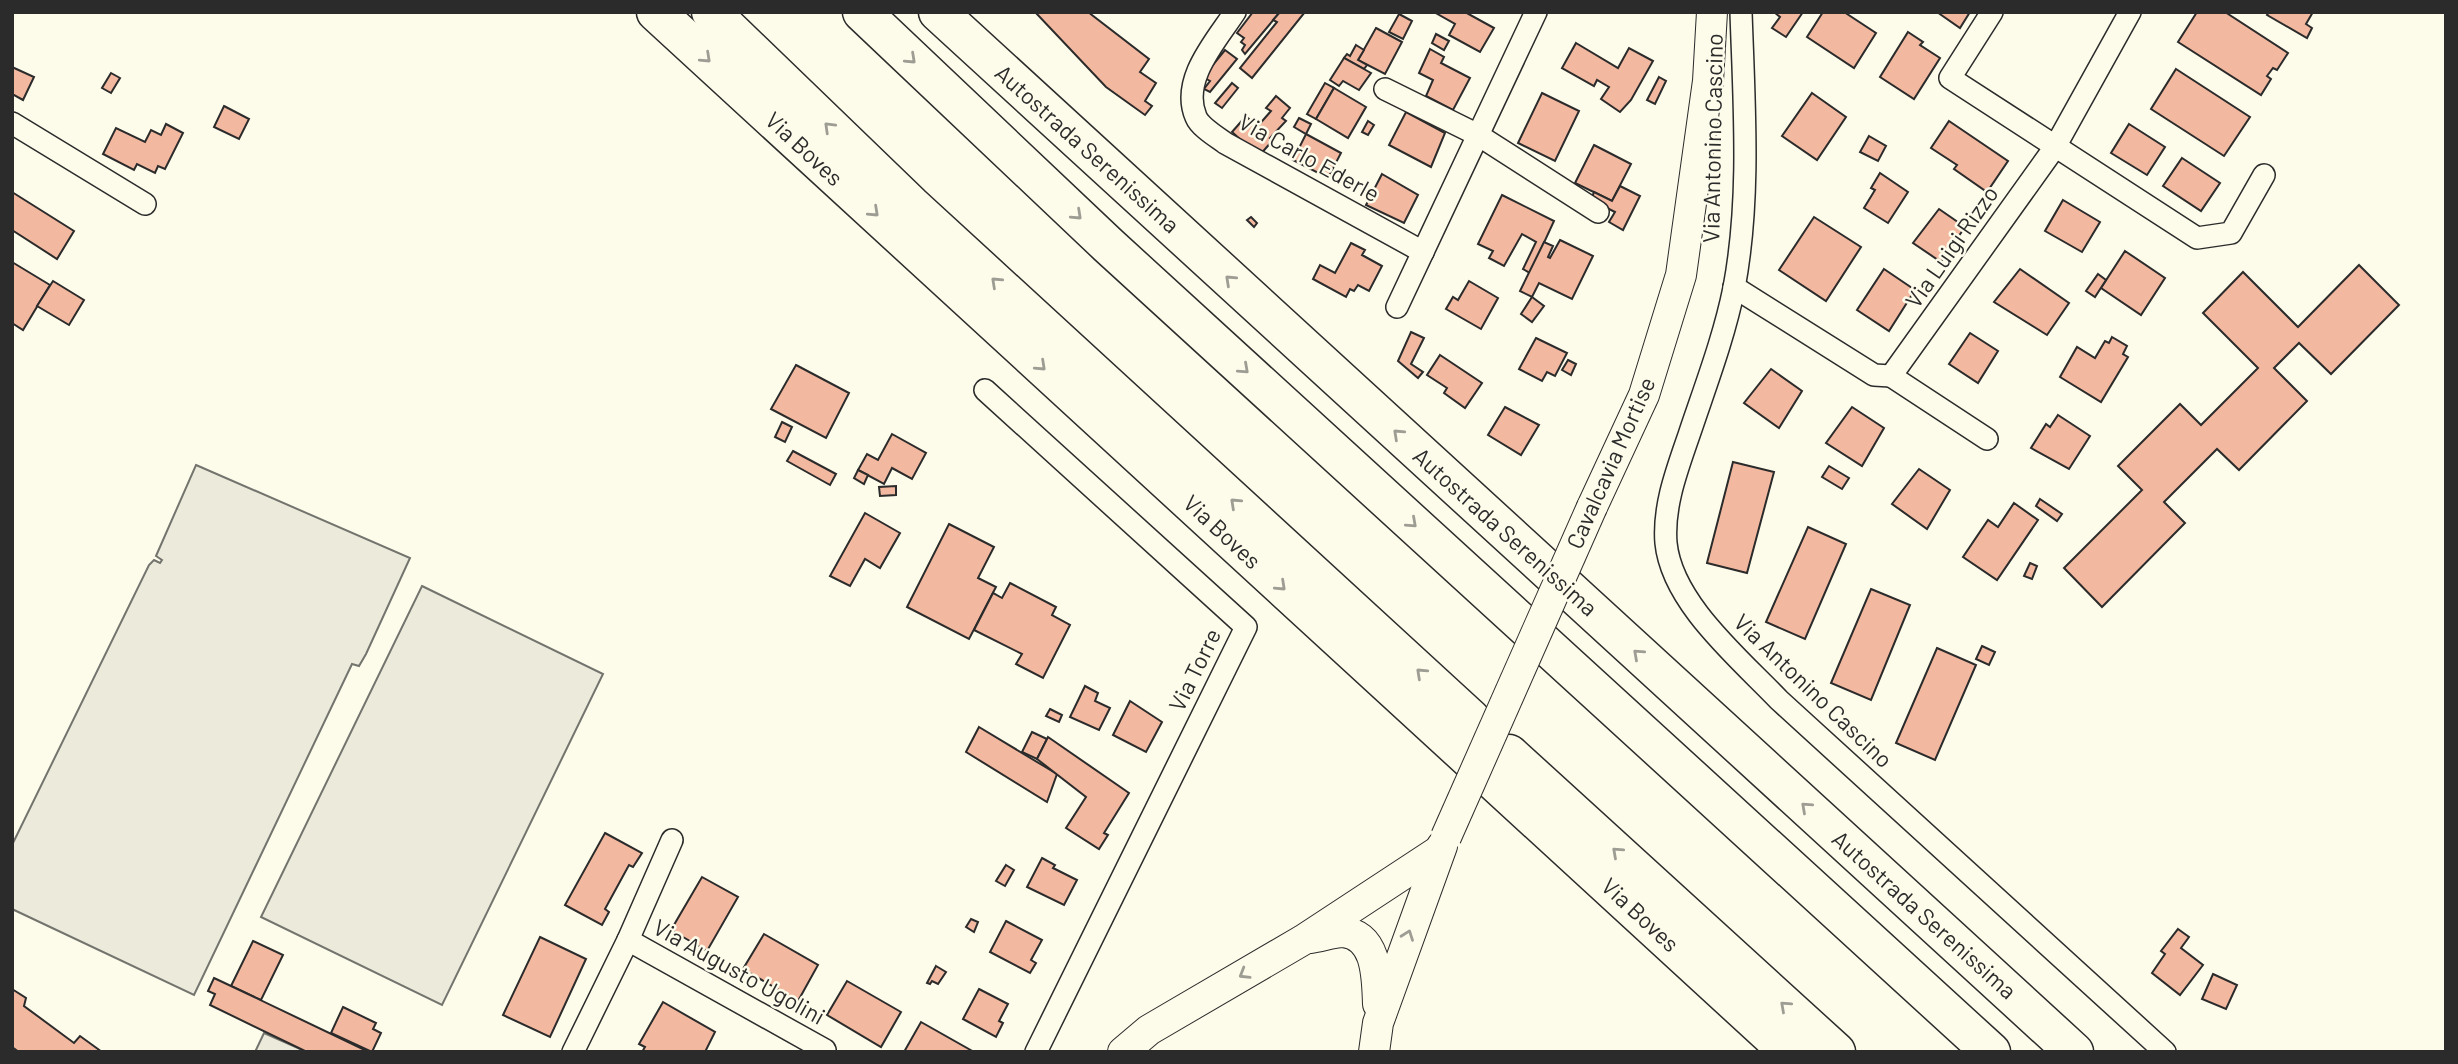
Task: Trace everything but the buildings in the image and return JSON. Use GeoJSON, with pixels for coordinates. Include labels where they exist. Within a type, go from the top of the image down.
{"type":"FeatureCollection","features":[{"type":"Feature","properties":{"kind":"highway","name":"Via Boves"},"geometry":{"type":"LineString","coordinates":[[656,12],[1789,1052]]}},
{"type":"Feature","properties":{"kind":"highway","name":"Via Boves"},"geometry":{"type":"LineString","coordinates":[[711,12],[911,205],[1471,719]]}},
{"type":"Feature","properties":{"kind":"highway"},"geometry":{"type":"LineString","coordinates":[[862,12],[1108,245],[1991,1052]]}},
{"type":"Feature","properties":{"kind":"highway","name":"Autostrada Serenissima"},"geometry":{"type":"LineString","coordinates":[[938,12],[2074,1052]]}},
{"type":"Feature","properties":{"kind":"highway","name":"Via Boves"},"geometry":{"type":"LineString","coordinates":[[1510,754],[1836,1052]]}},
{"type":"Feature","properties":{"kind":"street","name":"Via Carlo Ederle"},"geometry":{"type":"LineString","coordinates":[[1235,12],[1202,62],[1191,92],[1196,119],[1225,144],[1423,251]]}},
{"type":"Feature","properties":{"kind":"street"},"geometry":{"type":"LineString","coordinates":[[1398,307],[1536,12]]}},
{"type":"Feature","properties":{"kind":"street","name":"Cavalcavia Mortise"},"geometry":{"type":"LineString","coordinates":[[1378,1023],[1443,844],[1644,395],[1681,275],[1707,81],[1712,12]]}},
{"type":"Feature","properties":{"kind":"street","name":"Via Antonino Cascino"},"geometry":{"type":"LineString","coordinates":[[1741,12],[1743,195],[1734,287],[1715,358],[1669,494],[1666,544],[1679,588],[1721,639],[1779,700],[2165,1052]]}},
{"type":"Feature","properties":{"kind":"street"},"geometry":{"type":"LineString","coordinates":[[1992,12],[1950,78],[2197,238],[2231,233],[2264,175]]}},
{"type":"Feature","properties":{"kind":"street","name":"Via Luigi Rizzo"},"geometry":{"type":"LineString","coordinates":[[1891,376],[2055,147],[2126,14]]}},
{"type":"Feature","properties":{"kind":"street"},"geometry":{"type":"LineString","coordinates":[[1385,89],[1478,135],[1598,212]]}},
{"type":"Feature","properties":{"kind":"street"},"geometry":{"type":"LineString","coordinates":[[12,123],[145,204]]}},
{"type":"Feature","properties":{"kind":"street"},"geometry":{"type":"LineString","coordinates":[[1734,287],[1874,375],[1891,376],[1987,439]]}},
{"type":"Feature","properties":{"kind":"street","name":"Via Torre"},"geometry":{"type":"LineString","coordinates":[[985,390],[1246,627],[1036,1052]]}},
{"type":"Feature","properties":{"kind":"street","name":"Via Augusto Ugolini"},"geometry":{"type":"LineString","coordinates":[[573,1052],[628,940],[672,840]]}},
{"type":"Feature","properties":{"kind":"street","name":"Cavalcavia Mortise"},"geometry":{"type":"LineString","coordinates":[[1123,1052],[1149,1030],[1303,940],[1443,844]]}},
{"type":"Feature","properties":{"kind":"street","name":"Cavalcavia Mortise"},"geometry":{"type":"LineString","coordinates":[[1303,940],[1344,932],[1360,940],[1376,963],[1378,1023],[1374,1052]]}},
{"type":"Feature","properties":{"kind":"street","name":"Via Augusto Ugolini"},"geometry":{"type":"LineString","coordinates":[[628,940],[825,1050]]}},
{"type":"Feature","properties":{"kind":"shaded area"},"geometry":{"type":"Polygon","coordinates":[[[196,465],[410,558],[366,654],[359,666],[352,664],[194,995],[12,909],[12,845],[149,565],[154,560],[160,563],[162,560],[156,556],[196,465]]]}},
{"type":"Feature","properties":{"kind":"shaded area"},"geometry":{"type":"Polygon","coordinates":[[[422,586],[603,674],[442,1005],[261,917],[422,586]]]}},
{"type":"Feature","properties":{"kind":"shaded area"},"geometry":{"type":"Polygon","coordinates":[[[264,1033],[307,1052],[255,1052],[264,1033]]]}}]}
